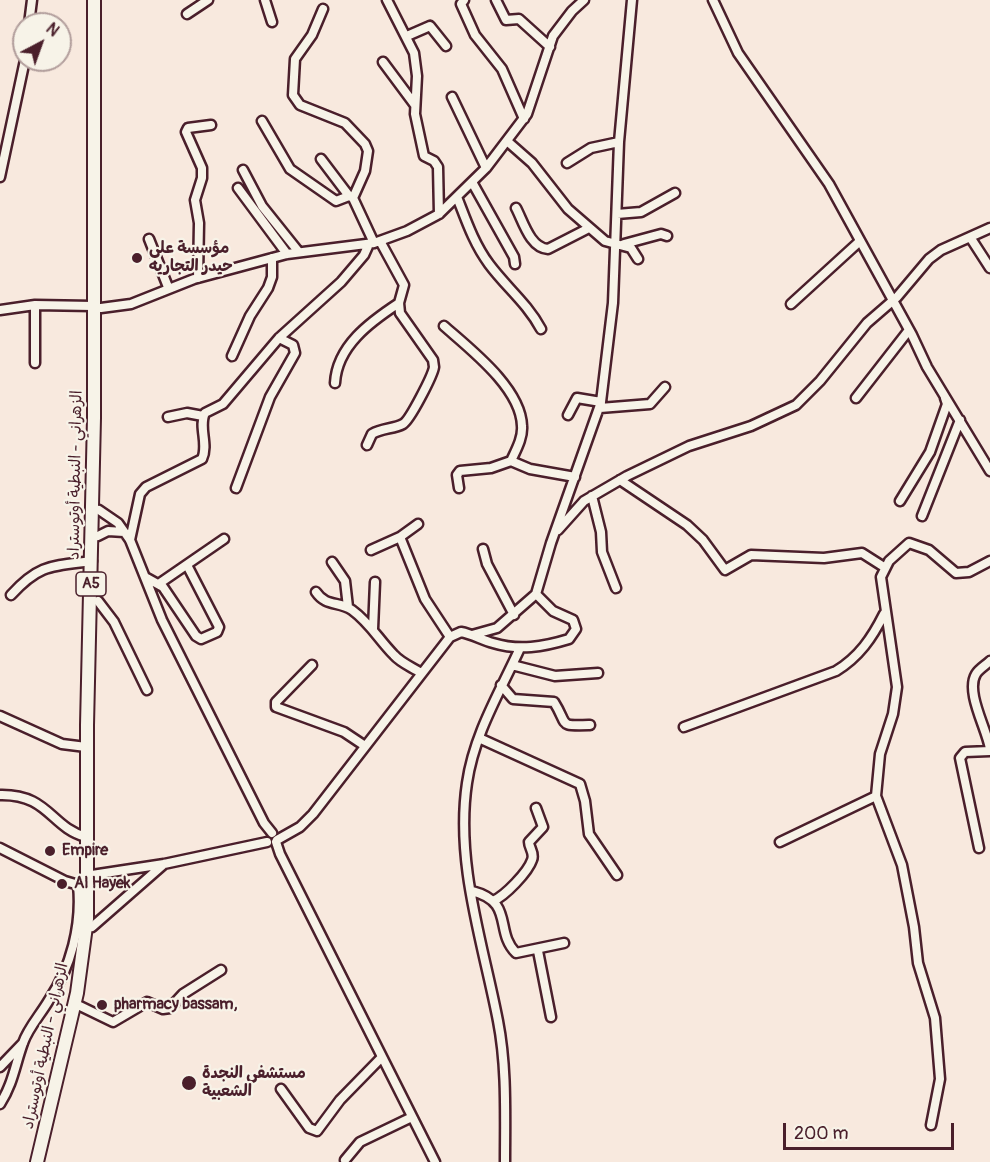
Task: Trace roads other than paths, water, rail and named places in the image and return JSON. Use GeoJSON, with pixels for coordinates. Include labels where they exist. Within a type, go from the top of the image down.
{"type":"FeatureCollection","features":[{"type":"Feature","properties":{"kind":"highway","name":"الزهراني - النبطية أوتوستراد"},"geometry":{"type":"LineString","coordinates":[[37,1162],[78,993],[87,919],[86,747],[98,418],[96,0]]}},
{"type":"Feature","properties":{"kind":"highway","name":"الزهراني - النبطية أوتوستراد"},"geometry":{"type":"LineString","coordinates":[[45,1162],[80,1006],[92,927],[85,882],[98,601],[97,435]]}},
{"type":"Feature","properties":{"kind":"street"},"geometry":{"type":"LineString","coordinates":[[187,14],[208,0]]}},
{"type":"Feature","properties":{"kind":"street"},"geometry":{"type":"LineString","coordinates":[[265,0],[272,22]]}},
{"type":"Feature","properties":{"kind":"street"},"geometry":{"type":"LineString","coordinates":[[387,0],[407,36],[417,70],[415,105],[422,154],[434,161],[438,167],[439,214]]}},
{"type":"Feature","properties":{"kind":"street"},"geometry":{"type":"LineString","coordinates":[[464,0],[461,4],[465,18],[502,69],[524,119]]}},
{"type":"Feature","properties":{"kind":"street"},"geometry":{"type":"LineString","coordinates":[[496,0],[506,20],[519,19],[550,47]]}},
{"type":"Feature","properties":{"kind":"street"},"geometry":{"type":"LineString","coordinates":[[0,310],[35,305],[97,307],[131,304],[168,287],[298,251],[374,243],[439,214],[486,168],[524,119],[532,104],[550,47],[559,27],[584,0]]}},
{"type":"Feature","properties":{"kind":"street"},"geometry":{"type":"LineString","coordinates":[[472,635],[492,630],[514,615],[536,594],[601,405],[607,373],[620,244],[617,214],[619,142],[632,0]]}},
{"type":"Feature","properties":{"kind":"street"},"geometry":{"type":"LineString","coordinates":[[713,0],[731,41],[829,184],[927,367],[990,471]]}},
{"type":"Feature","properties":{"kind":"street"},"geometry":{"type":"LineString","coordinates":[[262,121],[282,158],[294,173],[336,201],[351,197],[365,171],[368,151],[365,144],[345,123],[300,105],[294,95],[296,58],[312,35],[323,9]]}},
{"type":"Feature","properties":{"kind":"street"},"geometry":{"type":"LineString","coordinates":[[407,36],[430,26],[446,46]]}},
{"type":"Feature","properties":{"kind":"street"},"geometry":{"type":"LineString","coordinates":[[383,62],[415,105]]}},
{"type":"Feature","properties":{"kind":"street"},"geometry":{"type":"LineString","coordinates":[[0,177],[22,72]]}},
{"type":"Feature","properties":{"kind":"street"},"geometry":{"type":"LineString","coordinates":[[452,97],[486,168]]}},
{"type":"Feature","properties":{"kind":"street"},"geometry":{"type":"LineString","coordinates":[[198,278],[200,223],[195,200],[202,178],[202,168],[186,132],[188,128],[211,125]]}},
{"type":"Feature","properties":{"kind":"street"},"geometry":{"type":"LineString","coordinates":[[507,141],[532,163],[561,202],[605,241],[620,244],[660,234],[667,236]]}},
{"type":"Feature","properties":{"kind":"street"},"geometry":{"type":"LineString","coordinates":[[567,163],[591,148],[619,142]]}},
{"type":"Feature","properties":{"kind":"street"},"geometry":{"type":"LineString","coordinates":[[321,159],[351,197],[374,243],[404,285],[399,303],[402,318],[433,360],[434,369],[408,418],[400,425],[383,428],[372,434],[368,445]]}},
{"type":"Feature","properties":{"kind":"street"},"geometry":{"type":"LineString","coordinates":[[243,170],[262,206],[298,251]]}},
{"type":"Feature","properties":{"kind":"street"},"geometry":{"type":"LineString","coordinates":[[472,182],[514,256],[514,264]]}},
{"type":"Feature","properties":{"kind":"street"},"geometry":{"type":"LineString","coordinates":[[238,188],[287,254]]}},
{"type":"Feature","properties":{"kind":"street"},"geometry":{"type":"LineString","coordinates":[[617,214],[641,212],[675,193]]}},
{"type":"Feature","properties":{"kind":"street"},"geometry":{"type":"LineString","coordinates":[[457,197],[474,240],[486,259],[530,309],[541,329]]}},
{"type":"Feature","properties":{"kind":"street"},"geometry":{"type":"LineString","coordinates":[[516,208],[533,241],[542,248],[548,249],[589,228]]}},
{"type":"Feature","properties":{"kind":"street"},"geometry":{"type":"LineString","coordinates":[[556,532],[592,495],[620,480],[689,446],[752,426],[796,405],[820,381],[867,323],[892,301],[935,254],[990,228]]}},
{"type":"Feature","properties":{"kind":"street"},"geometry":{"type":"LineString","coordinates":[[970,237],[990,268]]}},
{"type":"Feature","properties":{"kind":"street"},"geometry":{"type":"LineString","coordinates":[[149,238],[168,287]]}},
{"type":"Feature","properties":{"kind":"street"},"geometry":{"type":"LineString","coordinates":[[791,304],[860,241]]}},
{"type":"Feature","properties":{"kind":"street"},"geometry":{"type":"LineString","coordinates":[[168,417],[187,413],[203,416],[223,404],[279,338],[329,295],[374,243]]}},
{"type":"Feature","properties":{"kind":"street"},"geometry":{"type":"LineString","coordinates":[[620,244],[638,260]]}},
{"type":"Feature","properties":{"kind":"street"},"geometry":{"type":"LineString","coordinates":[[232,356],[245,325],[268,288],[272,277],[272,258]]}},
{"type":"Feature","properties":{"kind":"street"},"geometry":{"type":"LineString","coordinates":[[335,383],[337,366],[345,350],[367,327],[399,303]]}},
{"type":"Feature","properties":{"kind":"street"},"geometry":{"type":"LineString","coordinates":[[35,305],[35,363]]}},
{"type":"Feature","properties":{"kind":"street"},"geometry":{"type":"LineString","coordinates":[[444,326],[490,369],[517,405],[523,427],[511,461]]}},
{"type":"Feature","properties":{"kind":"street"},"geometry":{"type":"LineString","coordinates":[[856,398],[909,330]]}},
{"type":"Feature","properties":{"kind":"street"},"geometry":{"type":"LineString","coordinates":[[236,488],[270,397],[295,353],[293,345],[279,338]]}},
{"type":"Feature","properties":{"kind":"street"},"geometry":{"type":"LineString","coordinates":[[568,415],[576,399],[601,405],[650,404],[665,387]]}},
{"type":"Feature","properties":{"kind":"street"},"geometry":{"type":"LineString","coordinates":[[900,501],[930,452],[946,404],[945,395]]}},
{"type":"Feature","properties":{"kind":"street"},"geometry":{"type":"LineString","coordinates":[[130,540],[140,494],[146,487],[202,459],[205,453],[203,416]]}},
{"type":"Feature","properties":{"kind":"street"},"geometry":{"type":"LineString","coordinates":[[922,516],[960,420]]}},
{"type":"Feature","properties":{"kind":"street"},"geometry":{"type":"LineString","coordinates":[[459,488],[457,475],[460,471],[491,468],[511,461],[530,469],[575,477]]}},
{"type":"Feature","properties":{"kind":"street"},"geometry":{"type":"LineString","coordinates":[[620,480],[687,525],[709,547],[725,570],[751,555],[824,558],[862,553],[884,567]]}},
{"type":"Feature","properties":{"kind":"street"},"geometry":{"type":"LineString","coordinates":[[592,495],[601,532],[602,552],[616,588]]}},
{"type":"Feature","properties":{"kind":"street"},"geometry":{"type":"LineString","coordinates":[[99,510],[110,517],[130,540],[162,620],[435,1162]]}},
{"type":"Feature","properties":{"kind":"street"},"geometry":{"type":"LineString","coordinates":[[371,550],[400,537],[418,524]]}},
{"type":"Feature","properties":{"kind":"street"},"geometry":{"type":"LineString","coordinates":[[98,536],[108,531],[124,532]]}},
{"type":"Feature","properties":{"kind":"street"},"geometry":{"type":"LineString","coordinates":[[400,537],[425,599],[450,637]]}},
{"type":"Feature","properties":{"kind":"street"},"geometry":{"type":"LineString","coordinates":[[160,583],[224,539]]}},
{"type":"Feature","properties":{"kind":"street"},"geometry":{"type":"LineString","coordinates":[[931,1125],[940,1079],[937,1030],[916,955],[914,927],[904,873],[876,796],[880,754],[893,714],[897,687],[881,578],[884,567],[909,543],[929,550],[956,573],[969,572],[990,561]]}},
{"type":"Feature","properties":{"kind":"street"},"geometry":{"type":"LineString","coordinates":[[483,549],[487,564],[514,615]]}},
{"type":"Feature","properties":{"kind":"street"},"geometry":{"type":"LineString","coordinates":[[11,595],[24,580],[43,568],[92,561]]}},
{"type":"Feature","properties":{"kind":"street"},"geometry":{"type":"LineString","coordinates":[[332,562],[345,581],[348,607]]}},
{"type":"Feature","properties":{"kind":"street"},"geometry":{"type":"LineString","coordinates":[[145,577],[160,583],[198,639],[217,632],[219,627],[187,566]]}},
{"type":"Feature","properties":{"kind":"street"},"geometry":{"type":"LineString","coordinates":[[373,629],[375,582]]}},
{"type":"Feature","properties":{"kind":"street"},"geometry":{"type":"LineString","coordinates":[[316,592],[325,602],[348,607],[373,629],[394,656],[421,673]]}},
{"type":"Feature","properties":{"kind":"street"},"geometry":{"type":"LineString","coordinates":[[0,860],[1,848],[85,882],[255,843],[290,831],[313,814],[450,637],[461,632],[495,644],[520,648],[569,639],[574,633],[573,620],[553,610],[536,594]]}},
{"type":"Feature","properties":{"kind":"street"},"geometry":{"type":"LineString","coordinates":[[98,601],[114,622],[147,690]]}},
{"type":"Feature","properties":{"kind":"street"},"geometry":{"type":"LineString","coordinates":[[684,727],[847,665],[867,643],[885,614]]}},
{"type":"Feature","properties":{"kind":"street"},"geometry":{"type":"LineString","coordinates":[[505,1162],[501,1044],[472,891],[462,823],[467,780],[479,738],[501,685],[520,648]]}},
{"type":"Feature","properties":{"kind":"street"},"geometry":{"type":"LineString","coordinates":[[979,848],[960,758],[965,752],[990,750],[975,702],[974,681],[976,674],[990,661]]}},
{"type":"Feature","properties":{"kind":"street"},"geometry":{"type":"LineString","coordinates":[[312,665],[283,692],[276,702],[276,707],[344,732],[365,746]]}},
{"type":"Feature","properties":{"kind":"street"},"geometry":{"type":"LineString","coordinates":[[512,665],[555,676],[598,673]]}},
{"type":"Feature","properties":{"kind":"street"},"geometry":{"type":"LineString","coordinates":[[501,685],[513,699],[554,702],[561,719],[567,725],[590,725]]}},
{"type":"Feature","properties":{"kind":"street"},"geometry":{"type":"LineString","coordinates":[[0,716],[62,744],[86,747]]}},
{"type":"Feature","properties":{"kind":"street"},"geometry":{"type":"LineString","coordinates":[[479,738],[580,784],[589,834],[617,875]]}},
{"type":"Feature","properties":{"kind":"street"},"geometry":{"type":"LineString","coordinates":[[0,795],[11,794],[40,804],[69,830],[86,837]]}},
{"type":"Feature","properties":{"kind":"street"},"geometry":{"type":"LineString","coordinates":[[780,842],[876,796]]}},
{"type":"Feature","properties":{"kind":"street"},"geometry":{"type":"LineString","coordinates":[[493,901],[508,891],[533,858],[529,842],[543,827],[536,808]]}},
{"type":"Feature","properties":{"kind":"street"},"geometry":{"type":"LineString","coordinates":[[92,927],[164,864]]}},
{"type":"Feature","properties":{"kind":"street"},"geometry":{"type":"LineString","coordinates":[[0,1067],[23,1043],[52,997],[66,968],[85,882]]}},
{"type":"Feature","properties":{"kind":"street"},"geometry":{"type":"LineString","coordinates":[[472,891],[493,901],[500,910],[515,953],[538,951],[564,943]]}},
{"type":"Feature","properties":{"kind":"street"},"geometry":{"type":"LineString","coordinates":[[538,951],[551,1017]]}},
{"type":"Feature","properties":{"kind":"street"},"geometry":{"type":"LineString","coordinates":[[80,1006],[113,1022],[147,1002],[163,1010],[170,1008],[183,994],[221,970]]}},
{"type":"Feature","properties":{"kind":"street"},"geometry":{"type":"LineString","coordinates":[[0,1104],[12,1083],[23,1043]]}},
{"type":"Feature","properties":{"kind":"street"},"geometry":{"type":"LineString","coordinates":[[282,1089],[309,1128],[317,1131],[340,1100],[382,1057]]}},
{"type":"Feature","properties":{"kind":"street"},"geometry":{"type":"LineString","coordinates":[[345,1160],[360,1142],[412,1117]]}},
{"type":"Feature","properties":{"kind":"place","name":"مؤسسة علي حيدر التجاريه"},"geometry":{"type":"Point","coordinates":[137,258]}},
{"type":"Feature","properties":{"kind":"place","name":"Empire"},"geometry":{"type":"Point","coordinates":[50,851]}},
{"type":"Feature","properties":{"kind":"place","name":"Al Hayek"},"geometry":{"type":"Point","coordinates":[62,884]}},
{"type":"Feature","properties":{"kind":"place","name":"pharmacy bassam,"},"geometry":{"type":"Point","coordinates":[102,1005]}},
{"type":"Feature","properties":{"kind":"place","name":"مستشفى النجدة الشعبية"},"geometry":{"type":"Point","coordinates":[189,1083]}}]}
